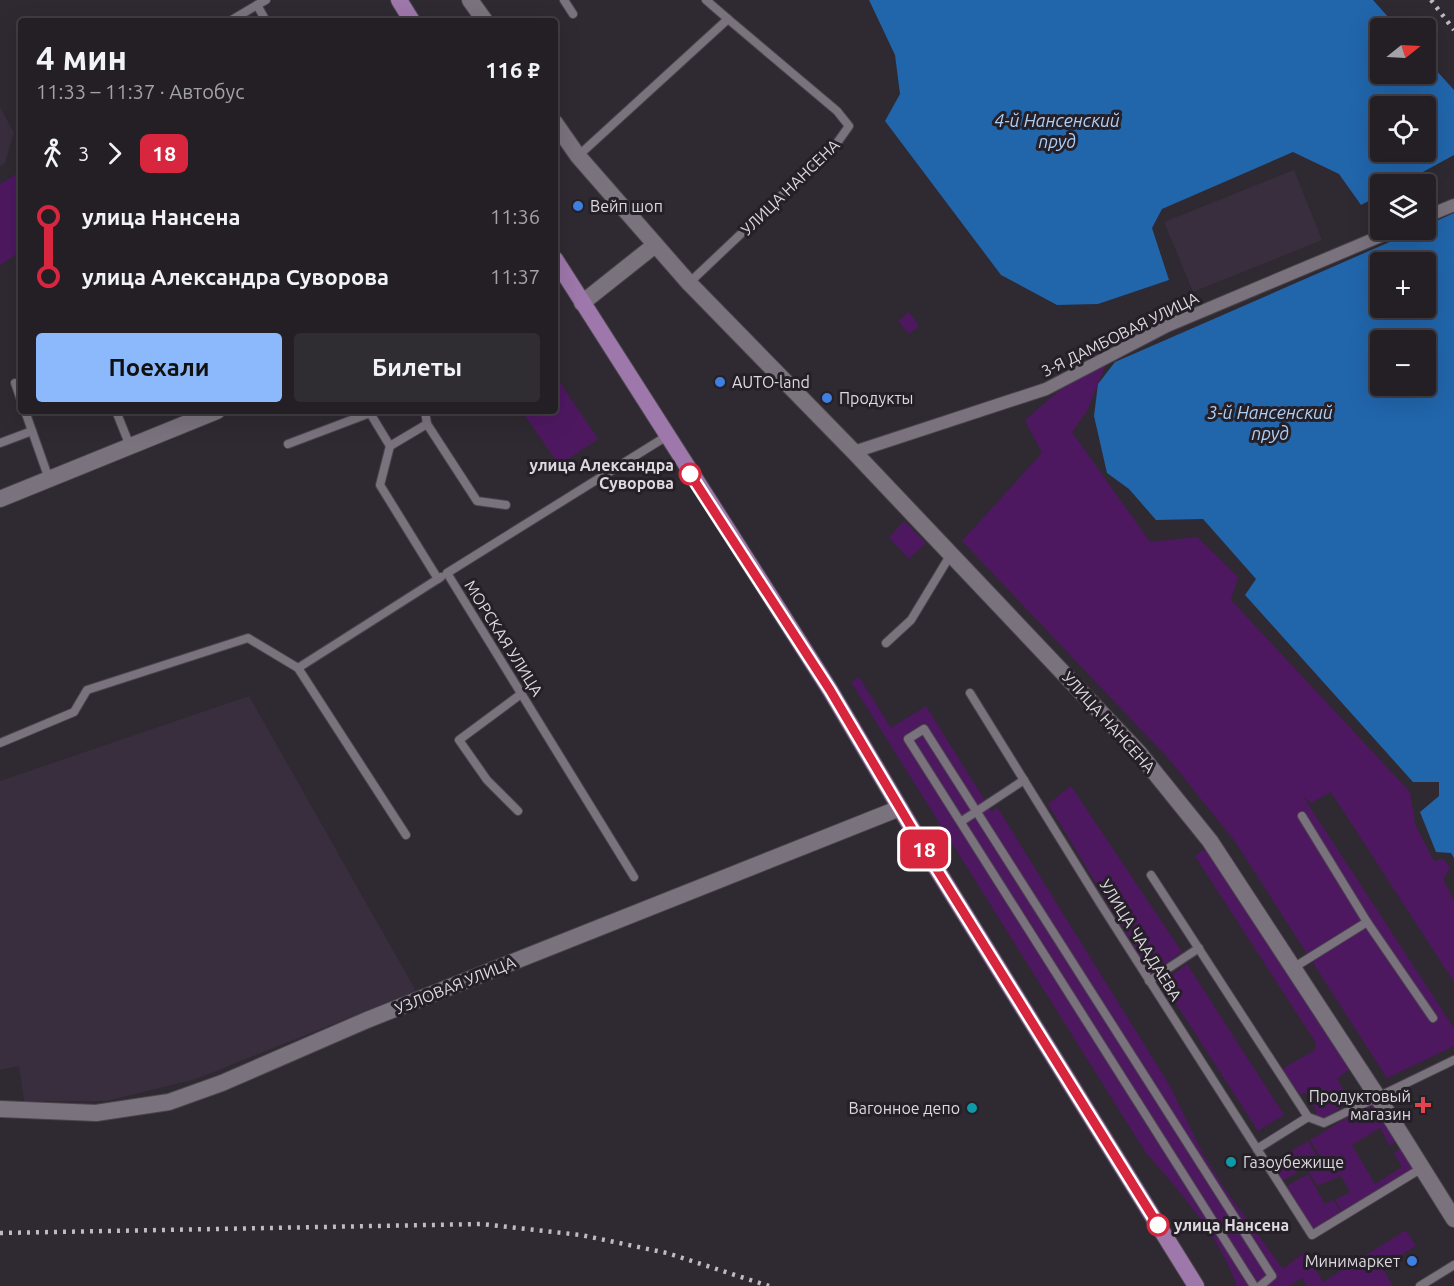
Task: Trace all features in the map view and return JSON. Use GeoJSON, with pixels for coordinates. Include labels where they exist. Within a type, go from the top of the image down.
{"type":"FeatureCollection","features":[{"type":"Feature","properties":{"kind":"main road"},"geometry":{"type":"LineString","coordinates":[[399,0],[410,18]]}},
{"type":"Feature","properties":{"kind":"main road"},"geometry":{"type":"LineString","coordinates":[[558,269],[830,690],[900,808],[1196,1286]]}},
{"type":"Feature","properties":{"kind":"street"},"geometry":{"type":"LineString","coordinates":[[470,0],[482,18]]}},
{"type":"Feature","properties":{"kind":"street","name":"УЛИЦА НАНСЕНА"},"geometry":{"type":"LineString","coordinates":[[558,127],[578,156],[689,283],[854,452],[1139,753],[1210,841],[1377,1096],[1454,1220]]}},
{"type":"Feature","properties":{"kind":"street"},"geometry":{"type":"LineString","coordinates":[[1436,213],[1454,206]]}},
{"type":"Feature","properties":{"kind":"street","name":"3-Я ДАМБОВАЯ УЛИЦА"},"geometry":{"type":"LineString","coordinates":[[854,452],[1046,389],[1167,326],[1371,240]]}},
{"type":"Feature","properties":{"kind":"street"},"geometry":{"type":"LineString","coordinates":[[582,303],[655,245]]}},
{"type":"Feature","properties":{"kind":"street"},"geometry":{"type":"LineString","coordinates":[[0,499],[205,414]]}},
{"type":"Feature","properties":{"kind":"street","name":"УЗЛОВАЯ УЛИЦА"},"geometry":{"type":"LineString","coordinates":[[0,1109],[96,1113],[169,1102],[222,1083],[389,1011],[900,808]]}},
{"type":"Feature","properties":{"kind":"lane"},"geometry":{"type":"LineString","coordinates":[[235,18],[266,0]]}},
{"type":"Feature","properties":{"kind":"lane"},"geometry":{"type":"LineString","coordinates":[[564,0],[573,14]]}},
{"type":"Feature","properties":{"kind":"lane","name":"УЛИЦА НАНСЕНА"},"geometry":{"type":"LineString","coordinates":[[689,283],[837,143],[849,126],[837,111],[706,0]]}},
{"type":"Feature","properties":{"kind":"lane"},"geometry":{"type":"LineString","coordinates":[[257,5],[264,18]]}},
{"type":"Feature","properties":{"kind":"lane"},"geometry":{"type":"LineString","coordinates":[[578,156],[728,19]]}},
{"type":"Feature","properties":{"kind":"lane"},"geometry":{"type":"LineString","coordinates":[[15,383],[18,392]]}},
{"type":"Feature","properties":{"kind":"lane"},"geometry":{"type":"LineString","coordinates":[[26,414],[49,479]]}},
{"type":"Feature","properties":{"kind":"lane"},"geometry":{"type":"LineString","coordinates":[[117,414],[130,446]]}},
{"type":"Feature","properties":{"kind":"lane"},"geometry":{"type":"LineString","coordinates":[[288,444],[367,414]]}},
{"type":"Feature","properties":{"kind":"lane"},"geometry":{"type":"LineString","coordinates":[[371,414],[390,446]]}},
{"type":"Feature","properties":{"kind":"lane"},"geometry":{"type":"LineString","coordinates":[[425,414],[427,424],[477,501],[507,504]]}},
{"type":"Feature","properties":{"kind":"lane"},"geometry":{"type":"LineString","coordinates":[[427,424],[390,446],[380,485],[438,579]]}},
{"type":"Feature","properties":{"kind":"lane"},"geometry":{"type":"LineString","coordinates":[[0,443],[32,431]]}},
{"type":"Feature","properties":{"kind":"lane","name":"МОРСКАЯ УЛИЦА"},"geometry":{"type":"LineString","coordinates":[[634,877],[447,573],[666,436]]}},
{"type":"Feature","properties":{"kind":"lane"},"geometry":{"type":"LineString","coordinates":[[886,643],[911,620],[951,554]]}},
{"type":"Feature","properties":{"kind":"lane"},"geometry":{"type":"LineString","coordinates":[[298,668],[447,573]]}},
{"type":"Feature","properties":{"kind":"lane"},"geometry":{"type":"LineString","coordinates":[[0,743],[74,712],[87,690],[248,638],[298,668],[406,835]]}},
{"type":"Feature","properties":{"kind":"lane","name":"УЛИЦА ЧААДАЕВА"},"geometry":{"type":"LineString","coordinates":[[970,693],[1149,981],[1312,1234],[1422,1168]]}},
{"type":"Feature","properties":{"kind":"lane"},"geometry":{"type":"LineString","coordinates":[[518,811],[487,780],[459,740],[521,694]]}},
{"type":"Feature","properties":{"kind":"lane"},"geometry":{"type":"LineString","coordinates":[[1254,1286],[962,821],[908,739],[924,729],[1272,1276],[1260,1286]]}},
{"type":"Feature","properties":{"kind":"lane"},"geometry":{"type":"LineString","coordinates":[[962,821],[1024,780]]}},
{"type":"Feature","properties":{"kind":"lane"},"geometry":{"type":"LineString","coordinates":[[1302,816],[1367,922],[1433,1018]]}},
{"type":"Feature","properties":{"kind":"lane"},"geometry":{"type":"LineString","coordinates":[[1151,875],[1308,1117],[1324,1123],[1454,1060]]}},
{"type":"Feature","properties":{"kind":"lane"},"geometry":{"type":"LineString","coordinates":[[1293,968],[1367,922]]}},
{"type":"Feature","properties":{"kind":"lane"},"geometry":{"type":"LineString","coordinates":[[1149,981],[1199,948]]}},
{"type":"Feature","properties":{"kind":"lane"},"geometry":{"type":"LineString","coordinates":[[1257,1149],[1308,1117]]}},
{"type":"Feature","properties":{"kind":"lane"},"geometry":{"type":"LineString","coordinates":[[1420,1286],[1454,1265]]}},
{"type":"Feature","properties":{"kind":"shaded area"},"geometry":{"type":"Polygon","coordinates":[[[0,107],[14,133],[5,163],[0,166],[0,107]]]}},
{"type":"Feature","properties":{"kind":"shaded area"},"geometry":{"type":"Polygon","coordinates":[[[1294,170],[1322,240],[1193,292],[1164,222],[1294,170]]]}},
{"type":"Feature","properties":{"kind":"shaded area"},"geometry":{"type":"Polygon","coordinates":[[[18,173],[18,253],[0,265],[0,184],[18,173]]]}},
{"type":"Feature","properties":{"kind":"shaded area"},"geometry":{"type":"Polygon","coordinates":[[[909,312],[919,326],[909,334],[898,321],[909,312]]]}},
{"type":"Feature","properties":{"kind":"shaded area"},"geometry":{"type":"Polygon","coordinates":[[[1110,354],[1087,411],[1072,432],[1150,542],[1197,537],[1238,577],[1231,600],[1410,792],[1415,824],[1434,861],[1444,859],[1450,868],[1443,879],[1454,901],[1454,982],[1331,792],[1311,803],[1302,795],[1454,1028],[1454,1046],[1387,1078],[1234,840],[1168,758],[962,541],[1042,453],[1025,420],[1082,371],[1110,354]]]}},
{"type":"Feature","properties":{"kind":"shaded area"},"geometry":{"type":"Polygon","coordinates":[[[558,379],[598,439],[559,465],[524,414],[558,414],[558,379]]]}},
{"type":"Feature","properties":{"kind":"shaded area"},"geometry":{"type":"Polygon","coordinates":[[[904,521],[926,543],[909,559],[889,538],[904,521]]]}},
{"type":"Feature","properties":{"kind":"shaded area"},"geometry":{"type":"Polygon","coordinates":[[[859,677],[891,728],[926,706],[992,812],[997,807],[1170,1086],[1202,1152],[1227,1192],[1283,1269],[1305,1252],[1323,1282],[1406,1230],[1416,1246],[1382,1267],[1393,1286],[1307,1286],[1302,1278],[1289,1286],[1237,1286],[1210,1232],[1146,1153],[851,682],[859,677]]]}},
{"type":"Feature","properties":{"kind":"shaded area"},"geometry":{"type":"Polygon","coordinates":[[[249,696],[416,991],[196,1079],[107,1101],[24,1101],[19,1066],[0,1070],[0,781],[249,696]]]}},
{"type":"Feature","properties":{"kind":"shaded area"},"geometry":{"type":"Polygon","coordinates":[[[1071,786],[1182,952],[1151,974],[1048,804],[1071,786]]]}},
{"type":"Feature","properties":{"kind":"shaded area"},"geometry":{"type":"Polygon","coordinates":[[[1208,847],[1353,1066],[1337,1079],[1351,1102],[1316,1122],[1312,1116],[1317,1112],[1305,1092],[1300,1095],[1282,1069],[1315,1050],[1316,1043],[1195,856],[1208,847]]]}},
{"type":"Feature","properties":{"kind":"shaded area"},"geometry":{"type":"Polygon","coordinates":[[[1187,964],[1284,1115],[1258,1131],[1162,982],[1187,964]]]}},
{"type":"Feature","properties":{"kind":"shaded area"},"geometry":{"type":"Polygon","coordinates":[[[1376,1100],[1400,1139],[1390,1146],[1380,1128],[1352,1145],[1375,1184],[1402,1167],[1394,1153],[1404,1146],[1419,1168],[1343,1213],[1335,1200],[1350,1192],[1341,1176],[1317,1186],[1307,1168],[1322,1159],[1310,1140],[1376,1100]]]}},
{"type":"Feature","properties":{"kind":"shaded area"},"geometry":{"type":"Polygon","coordinates":[[[1308,1141],[1319,1159],[1281,1182],[1270,1164],[1308,1141]]]}},
{"type":"Feature","properties":{"kind":"shaded area"},"geometry":{"type":"Polygon","coordinates":[[[1308,1174],[1325,1204],[1333,1200],[1342,1214],[1313,1231],[1284,1188],[1308,1174]]]}},
{"type":"Feature","properties":{"kind":"water","name":"4-й Нансенский пруд"},"geometry":{"type":"Polygon","coordinates":[[[869,0],[1373,0],[1389,18],[1370,18],[1370,84],[1436,84],[1436,70],[1454,90],[1454,155],[1419,174],[1370,174],[1370,200],[1361,205],[1339,174],[1293,152],[1162,209],[1152,228],[1169,280],[1098,304],[1057,305],[1001,275],[885,121],[900,94],[895,55],[869,0]]]}},
{"type":"Feature","properties":{"kind":"water","name":"3-й Нансенский пруд"},"geometry":{"type":"Polygon","coordinates":[[[1454,213],[1454,858],[1451,853],[1436,852],[1420,812],[1439,796],[1439,782],[1413,782],[1245,595],[1256,579],[1203,519],[1156,520],[1129,489],[1107,473],[1094,416],[1098,384],[1115,362],[1394,240],[1436,240],[1436,221],[1454,213]]]}},
{"type":"Feature","properties":{"kind":"railway"},"geometry":{"type":"LineString","coordinates":[[1431,0],[1454,30]]}},
{"type":"Feature","properties":{"kind":"railway"},"geometry":{"type":"LineString","coordinates":[[0,1233],[482,1224],[581,1235],[667,1253],[769,1286]]}},
{"type":"Feature","properties":{"kind":"bus line","name":"18"},"geometry":{"type":"LineString","coordinates":[[690,474],[830,690],[923,847],[1158,1225]]}},
{"type":"Feature","properties":{"kind":"place","name":"Вейп шоп"},"geometry":{"type":"Point","coordinates":[578,206]}},
{"type":"Feature","properties":{"kind":"place","name":"AUTO-land"},"geometry":{"type":"Point","coordinates":[720,382]}},
{"type":"Feature","properties":{"kind":"place","name":"Продукты"},"geometry":{"type":"Point","coordinates":[827,398]}},
{"type":"Feature","properties":{"kind":"place","name":"улица Александра Суворова"},"geometry":{"type":"Point","coordinates":[690,474]}},
{"type":"Feature","properties":{"kind":"place","name":"Продуктовый магазин"},"geometry":{"type":"Point","coordinates":[1423,1105]}},
{"type":"Feature","properties":{"kind":"place","name":"Вагонное депо"},"geometry":{"type":"Point","coordinates":[972,1108]}},
{"type":"Feature","properties":{"kind":"place","name":"Газоубежище"},"geometry":{"type":"Point","coordinates":[1231,1162]}},
{"type":"Feature","properties":{"kind":"place","name":"улица Нансена"},"geometry":{"type":"Point","coordinates":[1158,1225]}},
{"type":"Feature","properties":{"kind":"place","name":"Минимаркет"},"geometry":{"type":"Point","coordinates":[1412,1261]}}]}
